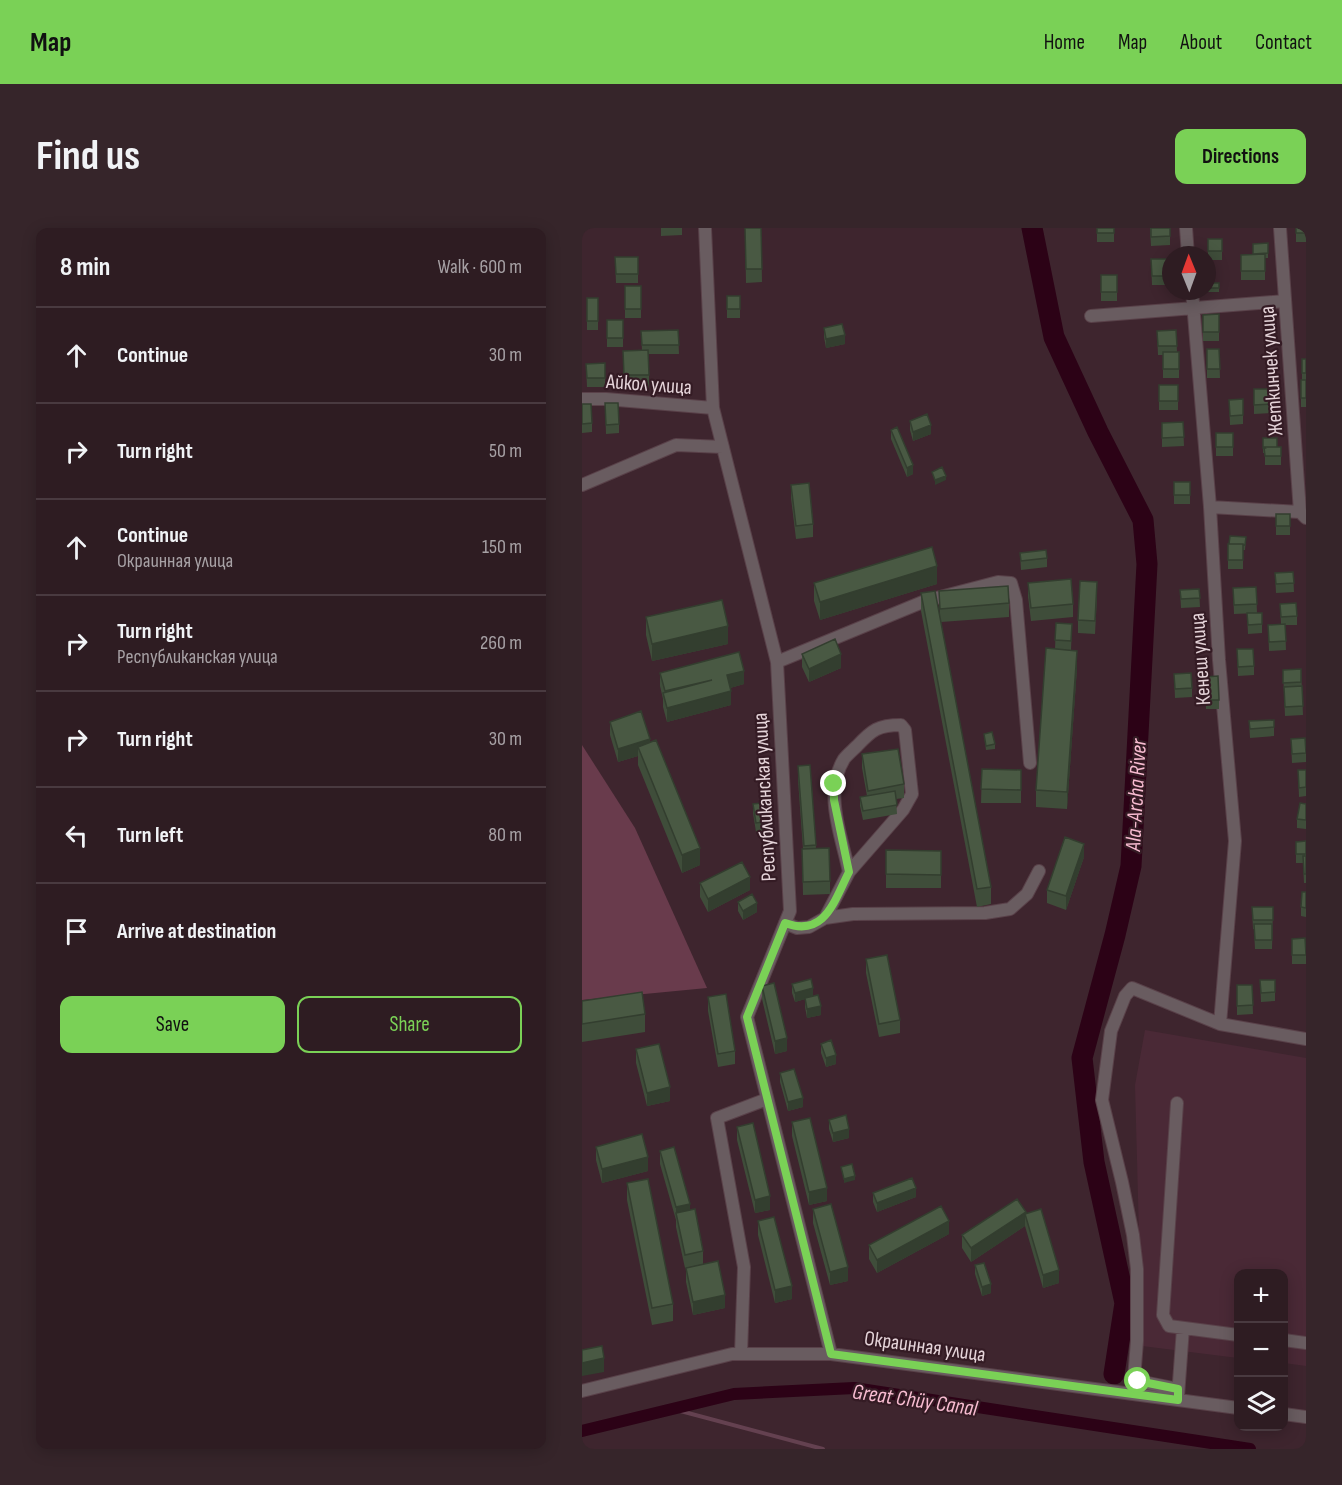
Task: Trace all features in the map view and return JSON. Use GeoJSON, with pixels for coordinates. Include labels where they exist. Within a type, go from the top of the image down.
{"type":"FeatureCollection","features":[{"type":"Feature","properties":{"kind":"street","name":"Республиканская улица"},"geometry":{"type":"LineString","coordinates":[[705,228],[713,408],[777,662],[790,911],[747,1017],[831,1354]]}},
{"type":"Feature","properties":{"kind":"street"},"geometry":{"type":"LineString","coordinates":[[1186,228],[1187,246]]}},
{"type":"Feature","properties":{"kind":"street","name":"Жеткинчек улица"},"geometry":{"type":"LineString","coordinates":[[1280,228],[1303,515]]}},
{"type":"Feature","properties":{"kind":"street","name":"Кенеш улица"},"geometry":{"type":"LineString","coordinates":[[1193,300],[1210,507],[1219,660],[1235,840],[1220,1024]]}},
{"type":"Feature","properties":{"kind":"street"},"geometry":{"type":"LineString","coordinates":[[1091,316],[1285,301]]}},
{"type":"Feature","properties":{"kind":"street","name":"Айкол улица"},"geometry":{"type":"LineString","coordinates":[[582,399],[713,408]]}},
{"type":"Feature","properties":{"kind":"street"},"geometry":{"type":"LineString","coordinates":[[582,485],[676,445],[723,447]]}},
{"type":"Feature","properties":{"kind":"street"},"geometry":{"type":"LineString","coordinates":[[1210,507],[1303,515]]}},
{"type":"Feature","properties":{"kind":"street"},"geometry":{"type":"LineString","coordinates":[[777,662],[925,601],[999,582],[1011,583],[1016,600],[1030,763]]}},
{"type":"Feature","properties":{"kind":"street"},"geometry":{"type":"LineString","coordinates":[[825,918],[849,872],[890,827],[912,794],[905,729],[901,725],[888,725],[872,730],[844,759],[834,784],[834,800],[849,872]]}},
{"type":"Feature","properties":{"kind":"street"},"geometry":{"type":"LineString","coordinates":[[785,923],[797,928],[809,927],[825,918],[853,914],[985,913],[1010,909],[1027,894],[1039,871]]}},
{"type":"Feature","properties":{"kind":"street"},"geometry":{"type":"LineString","coordinates":[[1234,1407],[1178,1394],[1134,1379],[1137,1341],[1137,1269],[1133,1235],[1102,1100],[1111,1031],[1125,996],[1132,988],[1220,1024],[1306,1039]]}},
{"type":"Feature","properties":{"kind":"street"},"geometry":{"type":"LineString","coordinates":[[741,1354],[744,1267],[717,1118],[767,1099]]}},
{"type":"Feature","properties":{"kind":"street"},"geometry":{"type":"LineString","coordinates":[[1177,1103],[1163,1315],[1169,1326],[1234,1334]]}},
{"type":"Feature","properties":{"kind":"street"},"geometry":{"type":"LineString","coordinates":[[1178,1394],[1183,1328]]}},
{"type":"Feature","properties":{"kind":"street"},"geometry":{"type":"LineString","coordinates":[[1288,1341],[1306,1343]]}},
{"type":"Feature","properties":{"kind":"street","name":"Окраинная улица"},"geometry":{"type":"LineString","coordinates":[[582,1391],[732,1354],[831,1354],[1086,1388],[1178,1394]]}},
{"type":"Feature","properties":{"kind":"street"},"geometry":{"type":"LineString","coordinates":[[1288,1415],[1306,1417]]}},
{"type":"Feature","properties":{"kind":"shaded area"},"geometry":{"type":"Polygon","coordinates":[[[582,745],[635,828],[707,988],[582,1000],[582,745]]]}},
{"type":"Feature","properties":{"kind":"shaded area"},"geometry":{"type":"Polygon","coordinates":[[[1145,1030],[1306,1058],[1306,1366],[1288,1364],[1288,1269],[1234,1269],[1234,1358],[1142,1346],[1135,1085],[1145,1030]]]}},
{"type":"Feature","properties":{"kind":"building"},"geometry":{"type":"Polygon","coordinates":[[[745,228],[761,228],[762,269],[746,269],[745,228]]]}},
{"type":"Feature","properties":{"kind":"building"},"geometry":{"type":"Polygon","coordinates":[[[1097,228],[1114,228],[1114,233],[1097,233],[1097,228]]]}},
{"type":"Feature","properties":{"kind":"building"},"geometry":{"type":"Polygon","coordinates":[[[1151,228],[1170,228],[1170,236],[1151,237],[1151,228]]]}},
{"type":"Feature","properties":{"kind":"building"},"geometry":{"type":"Polygon","coordinates":[[[1296,228],[1306,228],[1306,233],[1296,233],[1296,228]]]}},
{"type":"Feature","properties":{"kind":"building"},"geometry":{"type":"Polygon","coordinates":[[[1208,239],[1222,239],[1222,251],[1216,251],[1216,246],[1208,246],[1208,239]]]}},
{"type":"Feature","properties":{"kind":"building"},"geometry":{"type":"Polygon","coordinates":[[[1268,243],[1268,253],[1253,254],[1253,244],[1268,243]]]}},
{"type":"Feature","properties":{"kind":"building"},"geometry":{"type":"Polygon","coordinates":[[[1265,254],[1265,271],[1241,271],[1241,255],[1265,254]]]}},
{"type":"Feature","properties":{"kind":"building"},"geometry":{"type":"Polygon","coordinates":[[[615,257],[638,257],[638,274],[616,274],[615,257]]]}},
{"type":"Feature","properties":{"kind":"building"},"geometry":{"type":"Polygon","coordinates":[[[1151,259],[1162,259],[1162,276],[1152,276],[1151,259]]]}},
{"type":"Feature","properties":{"kind":"building"},"geometry":{"type":"Polygon","coordinates":[[[1101,275],[1117,275],[1117,292],[1101,292],[1101,275]]]}},
{"type":"Feature","properties":{"kind":"building"},"geometry":{"type":"Polygon","coordinates":[[[625,286],[641,286],[641,309],[625,309],[625,286]]]}},
{"type":"Feature","properties":{"kind":"building"},"geometry":{"type":"Polygon","coordinates":[[[727,296],[740,296],[740,309],[727,309],[727,296]]]}},
{"type":"Feature","properties":{"kind":"building"},"geometry":{"type":"Polygon","coordinates":[[[587,298],[598,298],[598,321],[587,321],[587,298]]]}},
{"type":"Feature","properties":{"kind":"building"},"geometry":{"type":"Polygon","coordinates":[[[1219,314],[1219,332],[1203,332],[1203,315],[1219,314]]]}},
{"type":"Feature","properties":{"kind":"building"},"geometry":{"type":"Polygon","coordinates":[[[607,320],[623,320],[623,338],[607,338],[607,320]]]}},
{"type":"Feature","properties":{"kind":"building"},"geometry":{"type":"Polygon","coordinates":[[[842,324],[845,335],[826,339],[824,328],[842,324]]]}},
{"type":"Feature","properties":{"kind":"building"},"geometry":{"type":"Polygon","coordinates":[[[678,330],[679,345],[642,345],[641,331],[678,330]]]}},
{"type":"Feature","properties":{"kind":"building"},"geometry":{"type":"Polygon","coordinates":[[[1176,330],[1177,346],[1158,346],[1157,331],[1176,330]]]}},
{"type":"Feature","properties":{"kind":"building"},"geometry":{"type":"Polygon","coordinates":[[[1207,349],[1219,349],[1220,369],[1207,369],[1207,349]]]}},
{"type":"Feature","properties":{"kind":"building"},"geometry":{"type":"Polygon","coordinates":[[[648,350],[649,375],[624,375],[623,351],[648,350]]]}},
{"type":"Feature","properties":{"kind":"building"},"geometry":{"type":"Polygon","coordinates":[[[1163,352],[1179,352],[1179,369],[1163,369],[1163,352]]]}},
{"type":"Feature","properties":{"kind":"building"},"geometry":{"type":"Polygon","coordinates":[[[1302,359],[1306,359],[1306,373],[1302,373],[1302,359]]]}},
{"type":"Feature","properties":{"kind":"building"},"geometry":{"type":"Polygon","coordinates":[[[605,363],[605,378],[587,378],[586,364],[605,363]]]}},
{"type":"Feature","properties":{"kind":"building"},"geometry":{"type":"Polygon","coordinates":[[[1301,380],[1306,380],[1306,398],[1301,398],[1301,380]]]}},
{"type":"Feature","properties":{"kind":"building"},"geometry":{"type":"Polygon","coordinates":[[[1159,385],[1178,385],[1178,401],[1159,401],[1159,385]]]}},
{"type":"Feature","properties":{"kind":"building"},"geometry":{"type":"Polygon","coordinates":[[[1254,389],[1273,389],[1273,404],[1254,405],[1254,389]]]}},
{"type":"Feature","properties":{"kind":"building"},"geometry":{"type":"Polygon","coordinates":[[[1243,399],[1243,415],[1230,416],[1229,400],[1243,399]]]}},
{"type":"Feature","properties":{"kind":"building"},"geometry":{"type":"Polygon","coordinates":[[[605,403],[618,403],[619,424],[606,425],[605,403]]]}},
{"type":"Feature","properties":{"kind":"building"},"geometry":{"type":"Polygon","coordinates":[[[582,404],[591,404],[592,423],[582,424],[582,404]]]}},
{"type":"Feature","properties":{"kind":"building"},"geometry":{"type":"Polygon","coordinates":[[[927,414],[931,425],[913,432],[910,421],[927,414]]]}},
{"type":"Feature","properties":{"kind":"building"},"geometry":{"type":"Polygon","coordinates":[[[1183,422],[1184,437],[1162,438],[1162,423],[1183,422]]]}},
{"type":"Feature","properties":{"kind":"building"},"geometry":{"type":"Polygon","coordinates":[[[897,427],[913,465],[907,468],[891,430],[897,427]]]}},
{"type":"Feature","properties":{"kind":"building"},"geometry":{"type":"Polygon","coordinates":[[[1216,433],[1233,433],[1233,447],[1216,447],[1216,433]]]}},
{"type":"Feature","properties":{"kind":"building"},"geometry":{"type":"Polygon","coordinates":[[[1263,438],[1277,438],[1277,447],[1263,448],[1263,438]]]}},
{"type":"Feature","properties":{"kind":"building"},"geometry":{"type":"Polygon","coordinates":[[[1264,447],[1281,447],[1281,456],[1265,456],[1264,447]]]}},
{"type":"Feature","properties":{"kind":"building"},"geometry":{"type":"Polygon","coordinates":[[[942,467],[946,476],[935,480],[932,472],[942,467]]]}},
{"type":"Feature","properties":{"kind":"building"},"geometry":{"type":"Polygon","coordinates":[[[1174,482],[1190,482],[1190,495],[1174,495],[1174,482]]]}},
{"type":"Feature","properties":{"kind":"building"},"geometry":{"type":"Polygon","coordinates":[[[809,483],[813,524],[796,526],[791,485],[809,483]]]}},
{"type":"Feature","properties":{"kind":"building"},"geometry":{"type":"Polygon","coordinates":[[[1276,514],[1290,514],[1290,526],[1276,526],[1276,514]]]}},
{"type":"Feature","properties":{"kind":"building"},"geometry":{"type":"Polygon","coordinates":[[[1230,536],[1246,537],[1245,545],[1229,544],[1230,536]]]}},
{"type":"Feature","properties":{"kind":"building"},"geometry":{"type":"Polygon","coordinates":[[[1228,544],[1243,544],[1243,560],[1228,560],[1228,544]]]}},
{"type":"Feature","properties":{"kind":"building"},"geometry":{"type":"Polygon","coordinates":[[[932,547],[937,566],[820,602],[814,583],[932,547]]]}},
{"type":"Feature","properties":{"kind":"building"},"geometry":{"type":"Polygon","coordinates":[[[1046,550],[1047,558],[1021,561],[1020,553],[1046,550]]]}},
{"type":"Feature","properties":{"kind":"building"},"geometry":{"type":"Polygon","coordinates":[[[1293,572],[1294,583],[1276,584],[1275,573],[1293,572]]]}},
{"type":"Feature","properties":{"kind":"building"},"geometry":{"type":"Polygon","coordinates":[[[1071,579],[1073,604],[1031,608],[1028,583],[1071,579]]]}},
{"type":"Feature","properties":{"kind":"building"},"geometry":{"type":"Polygon","coordinates":[[[1080,581],[1097,582],[1095,621],[1078,620],[1080,581]]]}},
{"type":"Feature","properties":{"kind":"building"},"geometry":{"type":"Polygon","coordinates":[[[1008,586],[1009,603],[940,609],[939,591],[1008,586]]]}},
{"type":"Feature","properties":{"kind":"building"},"geometry":{"type":"Polygon","coordinates":[[[1256,587],[1257,604],[1234,605],[1233,588],[1256,587]]]}},
{"type":"Feature","properties":{"kind":"building"},"geometry":{"type":"Polygon","coordinates":[[[1199,589],[1200,598],[1181,599],[1180,590],[1199,589]]]}},
{"type":"Feature","properties":{"kind":"building"},"geometry":{"type":"Polygon","coordinates":[[[935,591],[991,887],[977,889],[921,593],[935,591]]]}},
{"type":"Feature","properties":{"kind":"building"},"geometry":{"type":"Polygon","coordinates":[[[722,600],[728,626],[652,644],[646,617],[722,600]]]}},
{"type":"Feature","properties":{"kind":"building"},"geometry":{"type":"Polygon","coordinates":[[[1296,603],[1297,616],[1281,617],[1280,604],[1296,603]]]}},
{"type":"Feature","properties":{"kind":"building"},"geometry":{"type":"Polygon","coordinates":[[[1247,613],[1262,613],[1262,624],[1248,625],[1247,613]]]}},
{"type":"Feature","properties":{"kind":"building"},"geometry":{"type":"Polygon","coordinates":[[[1056,623],[1072,624],[1071,641],[1055,640],[1056,623]]]}},
{"type":"Feature","properties":{"kind":"building"},"geometry":{"type":"Polygon","coordinates":[[[1285,624],[1286,641],[1269,642],[1268,625],[1285,624]]]}},
{"type":"Feature","properties":{"kind":"building"},"geometry":{"type":"Polygon","coordinates":[[[835,639],[841,654],[809,669],[802,654],[835,639]]]}},
{"type":"Feature","properties":{"kind":"building"},"geometry":{"type":"Polygon","coordinates":[[[1046,648],[1077,651],[1067,792],[1036,790],[1046,648]]]}},
{"type":"Feature","properties":{"kind":"building"},"geometry":{"type":"Polygon","coordinates":[[[1237,649],[1253,649],[1254,666],[1238,667],[1237,649]]]}},
{"type":"Feature","properties":{"kind":"building"},"geometry":{"type":"Polygon","coordinates":[[[739,652],[744,671],[727,675],[731,691],[667,708],[663,693],[712,680],[665,691],[660,673],[739,652]]]}},
{"type":"Feature","properties":{"kind":"building"},"geometry":{"type":"Polygon","coordinates":[[[1301,669],[1301,682],[1283,683],[1283,670],[1301,669]]]}},
{"type":"Feature","properties":{"kind":"building"},"geometry":{"type":"Polygon","coordinates":[[[1191,673],[1192,688],[1175,689],[1174,674],[1191,673]]]}},
{"type":"Feature","properties":{"kind":"building"},"geometry":{"type":"Polygon","coordinates":[[[1218,676],[1219,700],[1206,700],[1205,677],[1218,676]]]}},
{"type":"Feature","properties":{"kind":"building"},"geometry":{"type":"Polygon","coordinates":[[[1302,686],[1303,706],[1285,707],[1284,687],[1302,686]]]}},
{"type":"Feature","properties":{"kind":"building"},"geometry":{"type":"Polygon","coordinates":[[[641,711],[650,739],[618,749],[610,722],[641,711]]]}},
{"type":"Feature","properties":{"kind":"building"},"geometry":{"type":"Polygon","coordinates":[[[1274,720],[1274,727],[1250,729],[1249,721],[1274,720]]]}},
{"type":"Feature","properties":{"kind":"building"},"geometry":{"type":"Polygon","coordinates":[[[992,732],[995,744],[986,746],[984,734],[992,732]]]}},
{"type":"Feature","properties":{"kind":"building"},"geometry":{"type":"Polygon","coordinates":[[[1305,738],[1306,753],[1292,754],[1291,739],[1305,738]]]}},
{"type":"Feature","properties":{"kind":"building"},"geometry":{"type":"Polygon","coordinates":[[[656,740],[700,848],[682,855],[638,747],[656,740]]]}},
{"type":"Feature","properties":{"kind":"building"},"geometry":{"type":"Polygon","coordinates":[[[898,749],[904,784],[868,791],[862,754],[898,749]]]}},
{"type":"Feature","properties":{"kind":"building"},"geometry":{"type":"Polygon","coordinates":[[[810,765],[816,845],[804,846],[798,766],[810,765]]]}},
{"type":"Feature","properties":{"kind":"building"},"geometry":{"type":"Polygon","coordinates":[[[982,769],[1021,770],[1021,790],[981,789],[982,769]]]}},
{"type":"Feature","properties":{"kind":"building"},"geometry":{"type":"Polygon","coordinates":[[[1298,770],[1306,770],[1306,787],[1299,788],[1298,770]]]}},
{"type":"Feature","properties":{"kind":"building"},"geometry":{"type":"Polygon","coordinates":[[[895,791],[897,805],[863,811],[860,797],[895,791]]]}},
{"type":"Feature","properties":{"kind":"building"},"geometry":{"type":"Polygon","coordinates":[[[761,803],[764,822],[756,823],[753,804],[761,803]]]}},
{"type":"Feature","properties":{"kind":"building"},"geometry":{"type":"Polygon","coordinates":[[[1300,803],[1306,804],[1306,820],[1297,819],[1300,803]]]}},
{"type":"Feature","properties":{"kind":"building"},"geometry":{"type":"Polygon","coordinates":[[[1065,837],[1084,844],[1066,896],[1047,890],[1065,837]]]}},
{"type":"Feature","properties":{"kind":"building"},"geometry":{"type":"Polygon","coordinates":[[[1306,841],[1306,854],[1296,854],[1296,842],[1306,841]]]}},
{"type":"Feature","properties":{"kind":"building"},"geometry":{"type":"Polygon","coordinates":[[[829,848],[830,881],[803,882],[802,849],[829,848]]]}},
{"type":"Feature","properties":{"kind":"building"},"geometry":{"type":"Polygon","coordinates":[[[886,850],[941,851],[941,875],[886,874],[886,850]]]}},
{"type":"Feature","properties":{"kind":"building"},"geometry":{"type":"Polygon","coordinates":[[[1303,856],[1306,856],[1306,874],[1304,874],[1303,856]]]}},
{"type":"Feature","properties":{"kind":"building"},"geometry":{"type":"Polygon","coordinates":[[[742,862],[750,877],[708,899],[700,883],[742,862]]]}},
{"type":"Feature","properties":{"kind":"building"},"geometry":{"type":"Polygon","coordinates":[[[1302,892],[1306,892],[1306,908],[1301,907],[1302,892]]]}},
{"type":"Feature","properties":{"kind":"building"},"geometry":{"type":"Polygon","coordinates":[[[752,894],[757,903],[743,911],[738,902],[752,894]]]}},
{"type":"Feature","properties":{"kind":"building"},"geometry":{"type":"Polygon","coordinates":[[[1252,907],[1273,907],[1273,920],[1253,920],[1252,907]]]}},
{"type":"Feature","properties":{"kind":"building"},"geometry":{"type":"Polygon","coordinates":[[[1254,924],[1272,924],[1272,940],[1255,940],[1254,924]]]}},
{"type":"Feature","properties":{"kind":"building"},"geometry":{"type":"Polygon","coordinates":[[[1305,938],[1306,955],[1292,955],[1292,939],[1305,938]]]}},
{"type":"Feature","properties":{"kind":"building"},"geometry":{"type":"Polygon","coordinates":[[[887,955],[900,1020],[879,1024],[866,959],[887,955]]]}},
{"type":"Feature","properties":{"kind":"building"},"geometry":{"type":"Polygon","coordinates":[[[811,979],[813,988],[795,993],[792,984],[811,979]]]}},
{"type":"Feature","properties":{"kind":"building"},"geometry":{"type":"Polygon","coordinates":[[[1260,980],[1275,980],[1275,992],[1261,993],[1260,980]]]}},
{"type":"Feature","properties":{"kind":"building"},"geometry":{"type":"Polygon","coordinates":[[[774,983],[787,1038],[775,1041],[762,986],[774,983]]]}},
{"type":"Feature","properties":{"kind":"building"},"geometry":{"type":"Polygon","coordinates":[[[1237,985],[1252,985],[1253,1005],[1237,1006],[1237,985]]]}},
{"type":"Feature","properties":{"kind":"building"},"geometry":{"type":"Polygon","coordinates":[[[642,992],[645,1014],[582,1024],[582,1001],[642,992]]]}},
{"type":"Feature","properties":{"kind":"building"},"geometry":{"type":"Polygon","coordinates":[[[726,994],[735,1051],[718,1054],[708,997],[726,994]]]}},
{"type":"Feature","properties":{"kind":"building"},"geometry":{"type":"Polygon","coordinates":[[[818,995],[821,1006],[807,1009],[805,998],[818,995]]]}},
{"type":"Feature","properties":{"kind":"building"},"geometry":{"type":"Polygon","coordinates":[[[831,1040],[836,1055],[826,1058],[821,1044],[831,1040]]]}},
{"type":"Feature","properties":{"kind":"building"},"geometry":{"type":"Polygon","coordinates":[[[659,1044],[670,1087],[647,1093],[636,1049],[659,1044]]]}},
{"type":"Feature","properties":{"kind":"building"},"geometry":{"type":"Polygon","coordinates":[[[794,1069],[803,1098],[788,1102],[780,1073],[794,1069]]]}},
{"type":"Feature","properties":{"kind":"building"},"geometry":{"type":"Polygon","coordinates":[[[846,1115],[849,1129],[833,1133],[829,1120],[846,1115]]]}},
{"type":"Feature","properties":{"kind":"building"},"geometry":{"type":"Polygon","coordinates":[[[810,1118],[827,1188],[809,1192],[792,1122],[810,1118]]]}},
{"type":"Feature","properties":{"kind":"building"},"geometry":{"type":"Polygon","coordinates":[[[753,1123],[770,1196],[755,1200],[737,1127],[753,1123]]]}},
{"type":"Feature","properties":{"kind":"building"},"geometry":{"type":"Polygon","coordinates":[[[642,1134],[648,1157],[602,1169],[596,1147],[642,1134]]]}},
{"type":"Feature","properties":{"kind":"building"},"geometry":{"type":"Polygon","coordinates":[[[674,1147],[690,1204],[676,1207],[660,1151],[674,1147]]]}},
{"type":"Feature","properties":{"kind":"building"},"geometry":{"type":"Polygon","coordinates":[[[852,1164],[855,1176],[844,1179],[841,1167],[852,1164]]]}},
{"type":"Feature","properties":{"kind":"building"},"geometry":{"type":"Polygon","coordinates":[[[912,1178],[916,1188],[877,1203],[873,1193],[912,1178]]]}},
{"type":"Feature","properties":{"kind":"building"},"geometry":{"type":"Polygon","coordinates":[[[648,1179],[673,1304],[652,1308],[627,1183],[648,1179]]]}},
{"type":"Feature","properties":{"kind":"building"},"geometry":{"type":"Polygon","coordinates":[[[1017,1199],[1026,1212],[971,1248],[962,1235],[1017,1199]]]}},
{"type":"Feature","properties":{"kind":"building"},"geometry":{"type":"Polygon","coordinates":[[[831,1204],[848,1267],[830,1272],[813,1209],[831,1204]]]}},
{"type":"Feature","properties":{"kind":"building"},"geometry":{"type":"Polygon","coordinates":[[[941,1206],[949,1221],[877,1260],[869,1245],[941,1206]]]}},
{"type":"Feature","properties":{"kind":"building"},"geometry":{"type":"Polygon","coordinates":[[[695,1209],[703,1251],[685,1255],[676,1213],[695,1209]]]}},
{"type":"Feature","properties":{"kind":"building"},"geometry":{"type":"Polygon","coordinates":[[[1041,1209],[1059,1270],[1043,1275],[1025,1214],[1041,1209]]]}},
{"type":"Feature","properties":{"kind":"building"},"geometry":{"type":"Polygon","coordinates":[[[774,1217],[792,1286],[775,1290],[758,1221],[774,1217]]]}},
{"type":"Feature","properties":{"kind":"building"},"geometry":{"type":"Polygon","coordinates":[[[718,1261],[725,1295],[693,1302],[686,1268],[718,1261]]]}},
{"type":"Feature","properties":{"kind":"building"},"geometry":{"type":"Polygon","coordinates":[[[984,1263],[991,1284],[982,1287],[975,1265],[984,1263]]]}},
{"type":"Feature","properties":{"kind":"building"},"geometry":{"type":"Polygon","coordinates":[[[602,1346],[604,1358],[582,1363],[582,1350],[602,1346]]]}},
{"type":"Feature","properties":{"kind":"waterway","name":"Ala-Archa River"},"geometry":{"type":"LineString","coordinates":[[1032,228],[1054,337],[1098,432],[1143,520],[1147,564],[1131,866],[1082,1058],[1094,1162],[1125,1303],[1114,1374]]}},
{"type":"Feature","properties":{"kind":"waterway","name":"Great Chüy Canal"},"geometry":{"type":"LineString","coordinates":[[582,1431],[734,1394],[854,1388],[1250,1449]]}},
{"type":"Feature","properties":{"kind":"waterway"},"geometry":{"type":"LineString","coordinates":[[673,1409],[823,1449]]}},
{"type":"Feature","properties":{"kind":"route"},"geometry":{"type":"LineString","coordinates":[[834,784],[834,800],[849,872],[825,918],[809,927],[797,928],[785,923],[747,1017],[831,1354],[1178,1400],[1178,1389],[1138,1381]]}}]}
